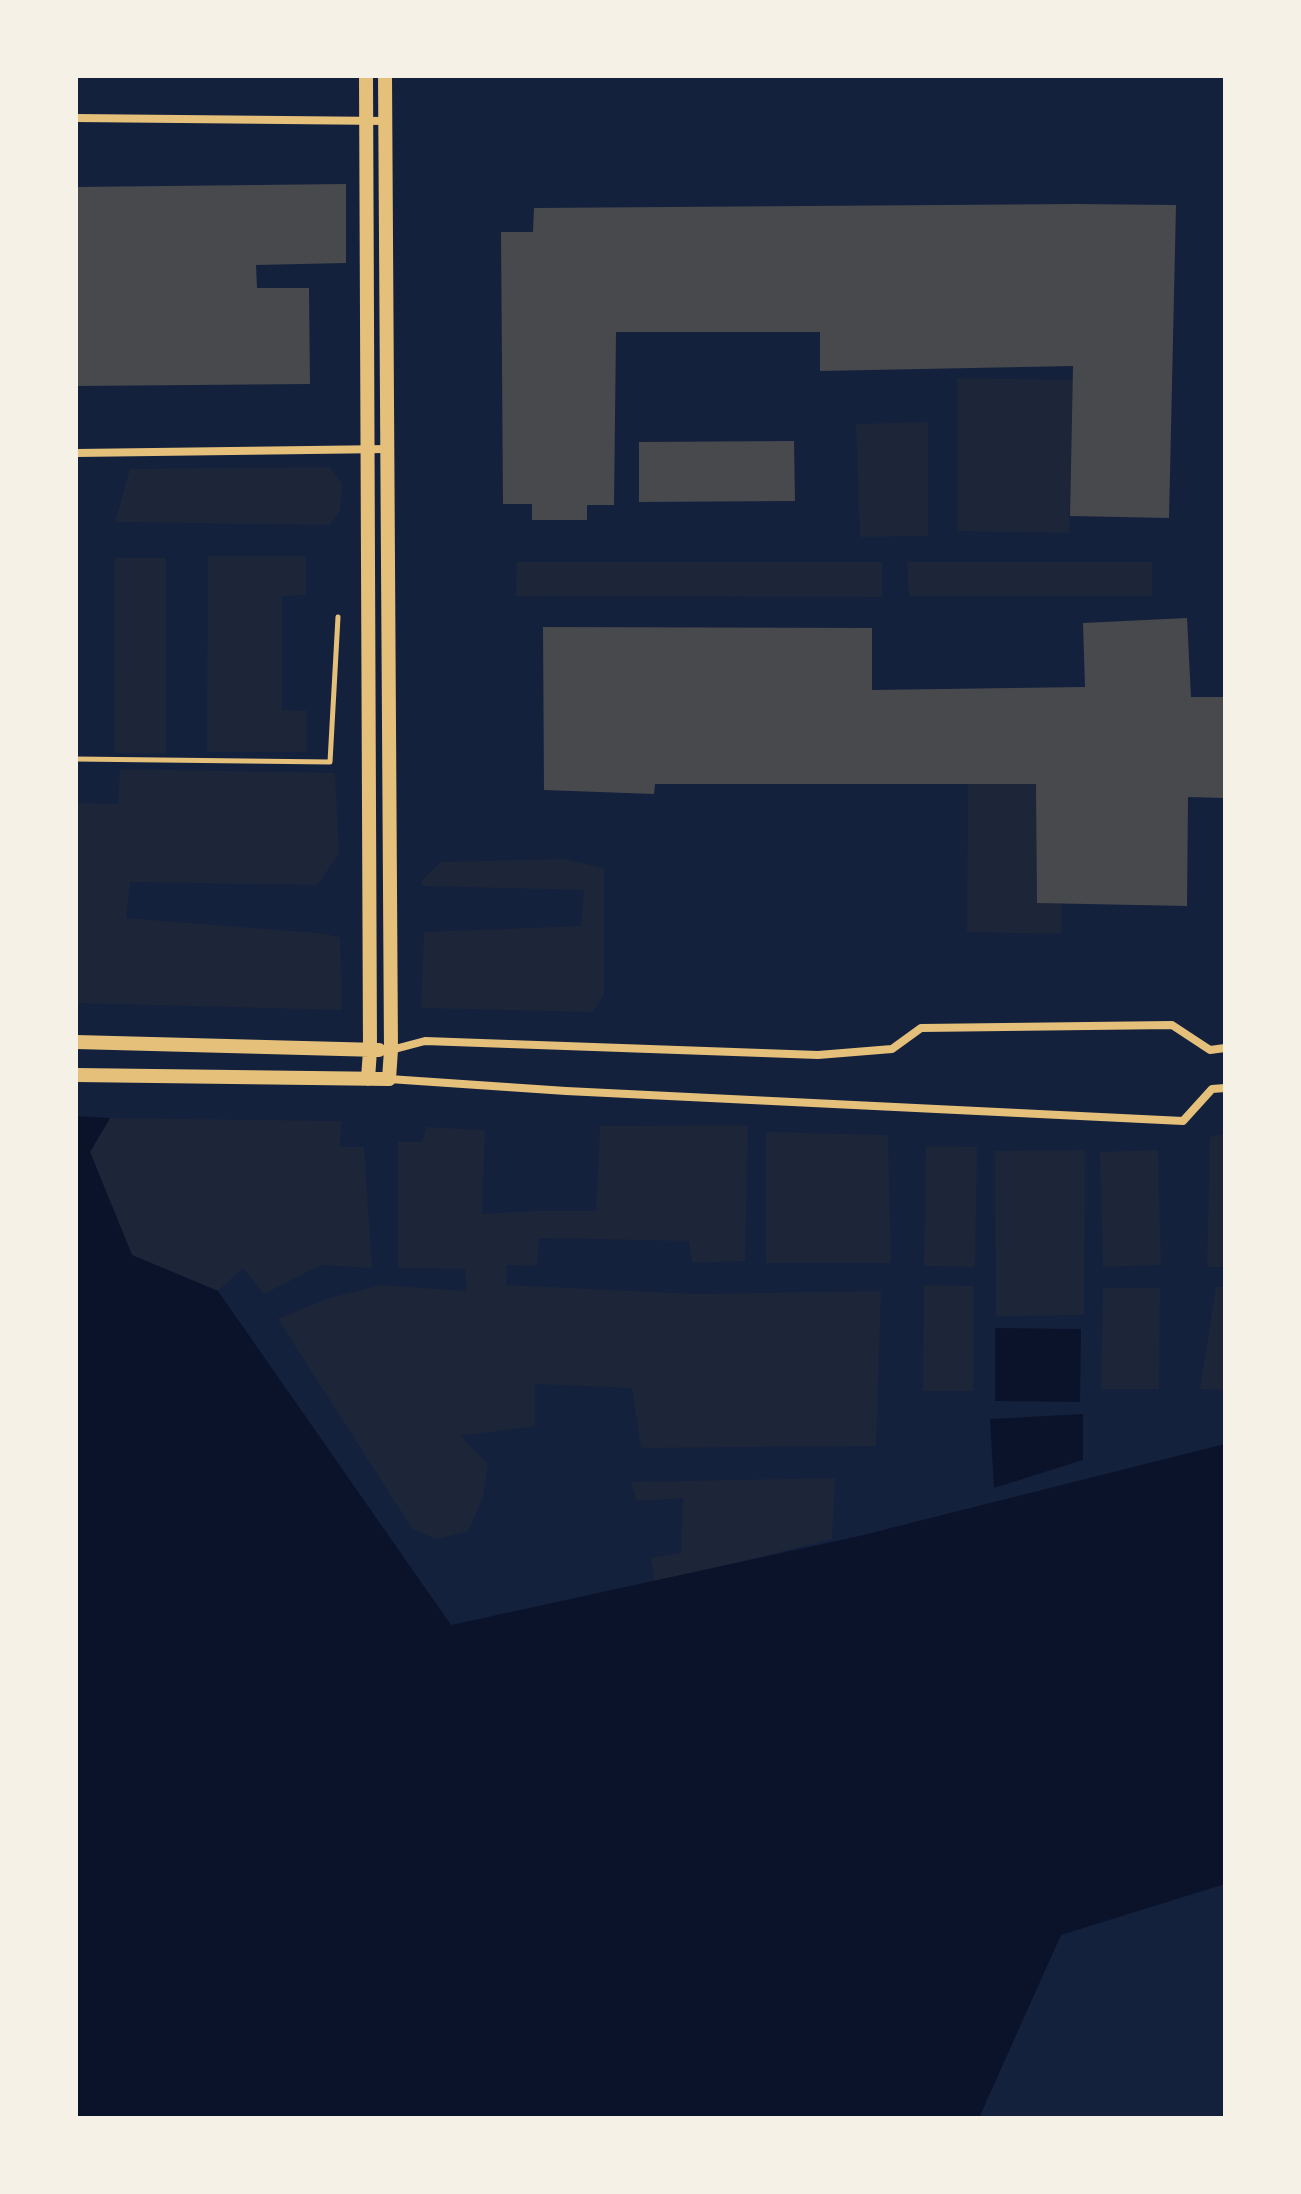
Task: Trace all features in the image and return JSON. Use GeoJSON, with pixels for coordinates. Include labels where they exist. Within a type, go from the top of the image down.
{"type":"FeatureCollection","features":[{"type":"Feature","properties":{"kind":"street"},"geometry":{"type":"LineString","coordinates":[[366,76],[368,1079]]}},
{"type":"Feature","properties":{"kind":"street"},"geometry":{"type":"LineString","coordinates":[[385,76],[389,1079]]}},
{"type":"Feature","properties":{"kind":"street"},"geometry":{"type":"LineString","coordinates":[[76,118],[386,121]]}},
{"type":"Feature","properties":{"kind":"street"},"geometry":{"type":"LineString","coordinates":[[76,453],[387,449]]}},
{"type":"Feature","properties":{"kind":"street"},"geometry":{"type":"LineString","coordinates":[[76,1042],[391,1050],[425,1041],[818,1055],[892,1049],[921,1028],[1172,1025],[1210,1050],[1225,1048]]}},
{"type":"Feature","properties":{"kind":"street"},"geometry":{"type":"LineString","coordinates":[[76,1075],[389,1079],[566,1091],[1183,1121],[1212,1089],[1225,1088]]}},
{"type":"Feature","properties":{"kind":"path"},"geometry":{"type":"LineString","coordinates":[[76,759],[330,762],[338,611]]}},
{"type":"Feature","properties":{"kind":"shaded area"},"geometry":{"type":"Polygon","coordinates":[[[957,378],[1073,380],[1069,533],[957,531],[957,378]]]}},
{"type":"Feature","properties":{"kind":"shaded area"},"geometry":{"type":"Polygon","coordinates":[[[928,422],[928,536],[860,537],[856,424],[928,422]]]}},
{"type":"Feature","properties":{"kind":"shaded area"},"geometry":{"type":"Polygon","coordinates":[[[329,467],[342,483],[340,511],[329,525],[115,522],[130,469],[329,467]]]}},
{"type":"Feature","properties":{"kind":"shaded area"},"geometry":{"type":"Polygon","coordinates":[[[208,556],[306,556],[306,595],[282,596],[282,710],[307,711],[307,752],[207,752],[208,556]]]}},
{"type":"Feature","properties":{"kind":"shaded area"},"geometry":{"type":"Polygon","coordinates":[[[115,558],[166,558],[166,754],[114,753],[115,558]]]}},
{"type":"Feature","properties":{"kind":"shaded area"},"geometry":{"type":"Polygon","coordinates":[[[517,562],[882,562],[882,597],[516,596],[517,562]]]}},
{"type":"Feature","properties":{"kind":"shaded area"},"geometry":{"type":"Polygon","coordinates":[[[907,562],[1152,562],[1152,596],[909,596],[907,562]]]}},
{"type":"Feature","properties":{"kind":"shaded area"},"geometry":{"type":"Polygon","coordinates":[[[120,769],[335,773],[339,853],[318,885],[130,882],[126,918],[340,937],[342,1010],[76,1003],[76,803],[118,804],[120,769]]]}},
{"type":"Feature","properties":{"kind":"shaded area"},"geometry":{"type":"Polygon","coordinates":[[[968,783],[1036,784],[1061,903],[1061,934],[967,932],[968,783]]]}},
{"type":"Feature","properties":{"kind":"shaded area"},"geometry":{"type":"Polygon","coordinates":[[[564,859],[604,868],[604,994],[593,1012],[421,1008],[424,932],[581,926],[584,890],[422,886],[422,880],[441,862],[564,859]]]}},
{"type":"Feature","properties":{"kind":"shaded area"},"geometry":{"type":"Polygon","coordinates":[[[76,1116],[110,1118],[90,1152],[132,1255],[218,1291],[451,1625],[855,1537],[1225,1444],[1225,1884],[1061,1935],[979,2118],[76,2118],[76,1116]]]}},
{"type":"Feature","properties":{"kind":"shaded area"},"geometry":{"type":"Polygon","coordinates":[[[110,1118],[341,1121],[340,1147],[364,1147],[372,1268],[321,1265],[264,1294],[243,1268],[218,1291],[132,1255],[90,1152],[110,1118]]]}},
{"type":"Feature","properties":{"kind":"shaded area"},"geometry":{"type":"Polygon","coordinates":[[[748,1125],[745,1261],[692,1263],[689,1241],[539,1238],[537,1266],[507,1265],[506,1285],[695,1294],[881,1291],[876,1446],[641,1448],[632,1388],[535,1384],[535,1426],[461,1436],[488,1464],[483,1497],[468,1531],[437,1539],[413,1530],[278,1319],[326,1299],[382,1285],[467,1291],[465,1269],[398,1268],[398,1142],[422,1142],[426,1127],[485,1130],[482,1214],[596,1211],[600,1126],[748,1125]]]}},
{"type":"Feature","properties":{"kind":"shaded area"},"geometry":{"type":"Polygon","coordinates":[[[766,1132],[888,1135],[891,1263],[766,1263],[766,1132]]]}},
{"type":"Feature","properties":{"kind":"shaded area"},"geometry":{"type":"Polygon","coordinates":[[[1225,1134],[1225,1267],[1207,1267],[1210,1137],[1225,1134]]]}},
{"type":"Feature","properties":{"kind":"shaded area"},"geometry":{"type":"Polygon","coordinates":[[[926,1146],[977,1147],[975,1267],[924,1266],[926,1146]]]}},
{"type":"Feature","properties":{"kind":"shaded area"},"geometry":{"type":"Polygon","coordinates":[[[1085,1150],[1084,1315],[996,1316],[995,1151],[1085,1150]]]}},
{"type":"Feature","properties":{"kind":"shaded area"},"geometry":{"type":"Polygon","coordinates":[[[1158,1150],[1161,1265],[1103,1267],[1100,1152],[1158,1150]]]}},
{"type":"Feature","properties":{"kind":"shaded area"},"geometry":{"type":"Polygon","coordinates":[[[924,1285],[974,1286],[973,1391],[923,1391],[924,1285]]]}},
{"type":"Feature","properties":{"kind":"shaded area"},"geometry":{"type":"Polygon","coordinates":[[[1216,1287],[1225,1287],[1225,1390],[1200,1389],[1216,1287]]]}},
{"type":"Feature","properties":{"kind":"shaded area"},"geometry":{"type":"Polygon","coordinates":[[[1103,1288],[1160,1288],[1159,1389],[1101,1389],[1103,1288]]]}},
{"type":"Feature","properties":{"kind":"shaded area"},"geometry":{"type":"Polygon","coordinates":[[[995,1328],[1081,1329],[1080,1402],[995,1401],[995,1328]]]}},
{"type":"Feature","properties":{"kind":"shaded area"},"geometry":{"type":"Polygon","coordinates":[[[1083,1414],[1083,1460],[994,1488],[990,1419],[1083,1414]]]}},
{"type":"Feature","properties":{"kind":"shaded area"},"geometry":{"type":"Polygon","coordinates":[[[835,1478],[832,1539],[655,1583],[651,1558],[681,1553],[683,1498],[637,1501],[631,1482],[835,1478]]]}},
{"type":"Feature","properties":{"kind":"building"},"geometry":{"type":"Polygon","coordinates":[[[346,184],[346,263],[256,265],[257,288],[309,288],[310,384],[76,386],[76,187],[346,184]]]}},
{"type":"Feature","properties":{"kind":"building"},"geometry":{"type":"Polygon","coordinates":[[[1176,205],[1169,518],[1070,516],[1073,366],[820,371],[820,332],[616,332],[614,505],[587,505],[587,520],[532,520],[532,504],[503,504],[501,232],[533,232],[534,208],[1176,205]]]}},
{"type":"Feature","properties":{"kind":"building"},"geometry":{"type":"Polygon","coordinates":[[[794,441],[795,501],[639,502],[639,442],[794,441]]]}},
{"type":"Feature","properties":{"kind":"building"},"geometry":{"type":"Polygon","coordinates":[[[1187,618],[1191,697],[1225,697],[1225,798],[1188,797],[1187,906],[1037,903],[1036,784],[655,784],[654,794],[544,790],[543,627],[872,628],[872,690],[1085,687],[1083,623],[1187,618]]]}}]}
